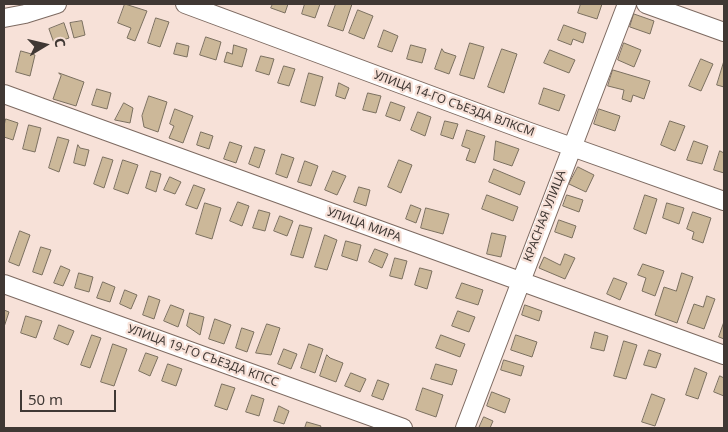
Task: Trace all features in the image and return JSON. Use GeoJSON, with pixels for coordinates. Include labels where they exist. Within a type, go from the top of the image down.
{"type":"FeatureCollection","features":[{"type":"Feature","properties":{"kind":"street"},"geometry":{"type":"LineString","coordinates":[[4,18],[57,4]]}},
{"type":"Feature","properties":{"kind":"street","name":"УЛИЦА 14-ГО СЪЕЗДА ВЛКСМ"},"geometry":{"type":"LineString","coordinates":[[185,4],[724,202]]}},
{"type":"Feature","properties":{"kind":"street","name":"КРАСНАЯ УЛИЦА"},"geometry":{"type":"LineString","coordinates":[[465,428],[628,4]]}},
{"type":"Feature","properties":{"kind":"street"},"geometry":{"type":"LineString","coordinates":[[646,4],[724,32]]}},
{"type":"Feature","properties":{"kind":"street","name":"УЛИЦА МИРА"},"geometry":{"type":"LineString","coordinates":[[4,94],[724,355]]}},
{"type":"Feature","properties":{"kind":"street","name":"УЛИЦА 19-ГО СЪЕЗДА КПСС"},"geometry":{"type":"LineString","coordinates":[[4,284],[403,428]]}},
{"type":"Feature","properties":{"kind":"building"},"geometry":{"type":"Polygon","coordinates":[[[125,4],[147,11],[135,41],[127,38],[131,28],[118,23],[125,4]]]}},
{"type":"Feature","properties":{"kind":"building"},"geometry":{"type":"Polygon","coordinates":[[[273,4],[288,4],[285,13],[271,8],[273,4]]]}},
{"type":"Feature","properties":{"kind":"building"},"geometry":{"type":"Polygon","coordinates":[[[305,4],[320,4],[315,18],[302,14],[305,4]]]}},
{"type":"Feature","properties":{"kind":"building"},"geometry":{"type":"Polygon","coordinates":[[[336,4],[352,4],[343,31],[328,26],[336,4]]]}},
{"type":"Feature","properties":{"kind":"building"},"geometry":{"type":"Polygon","coordinates":[[[581,4],[602,4],[597,19],[578,13],[581,4]]]}},
{"type":"Feature","properties":{"kind":"building"},"geometry":{"type":"Polygon","coordinates":[[[358,10],[373,16],[364,39],[349,33],[358,10]]]}},
{"type":"Feature","properties":{"kind":"building"},"geometry":{"type":"Polygon","coordinates":[[[634,14],[654,21],[650,34],[630,27],[634,14]]]}},
{"type":"Feature","properties":{"kind":"building"},"geometry":{"type":"Polygon","coordinates":[[[156,18],[169,22],[160,47],[148,43],[156,18]]]}},
{"type":"Feature","properties":{"kind":"building"},"geometry":{"type":"Polygon","coordinates":[[[82,21],[85,35],[74,38],[70,23],[82,21]]]}},
{"type":"Feature","properties":{"kind":"building"},"geometry":{"type":"Polygon","coordinates":[[[64,23],[69,38],[54,43],[49,29],[64,23]]]}},
{"type":"Feature","properties":{"kind":"building"},"geometry":{"type":"Polygon","coordinates":[[[564,25],[586,33],[583,43],[573,39],[571,45],[558,40],[564,25]]]}},
{"type":"Feature","properties":{"kind":"building"},"geometry":{"type":"Polygon","coordinates":[[[384,30],[398,36],[392,52],[378,47],[384,30]]]}},
{"type":"Feature","properties":{"kind":"building"},"geometry":{"type":"Polygon","coordinates":[[[206,37],[221,42],[216,60],[200,55],[206,37]]]}},
{"type":"Feature","properties":{"kind":"building"},"geometry":{"type":"Polygon","coordinates":[[[177,43],[189,46],[187,57],[174,54],[177,43]]]}},
{"type":"Feature","properties":{"kind":"building"},"geometry":{"type":"Polygon","coordinates":[[[470,43],[484,47],[474,79],[460,75],[470,43]]]}},
{"type":"Feature","properties":{"kind":"building"},"geometry":{"type":"Polygon","coordinates":[[[624,43],[641,50],[634,67],[618,60],[624,43]]]}},
{"type":"Feature","properties":{"kind":"building"},"geometry":{"type":"Polygon","coordinates":[[[234,45],[247,49],[242,67],[224,62],[227,52],[232,54],[234,45]]]}},
{"type":"Feature","properties":{"kind":"building"},"geometry":{"type":"Polygon","coordinates":[[[411,45],[426,49],[422,63],[407,59],[411,45]]]}},
{"type":"Feature","properties":{"kind":"building"},"geometry":{"type":"Polygon","coordinates":[[[442,49],[444,52],[456,56],[449,74],[435,69],[442,49]]]}},
{"type":"Feature","properties":{"kind":"building"},"geometry":{"type":"Polygon","coordinates":[[[502,49],[517,54],[504,93],[488,87],[502,49]]]}},
{"type":"Feature","properties":{"kind":"building"},"geometry":{"type":"Polygon","coordinates":[[[550,50],[575,60],[569,73],[544,63],[550,50]]]}},
{"type":"Feature","properties":{"kind":"building"},"geometry":{"type":"Polygon","coordinates":[[[21,51],[35,55],[30,76],[16,72],[21,51]]]}},
{"type":"Feature","properties":{"kind":"building"},"geometry":{"type":"Polygon","coordinates":[[[261,56],[274,59],[269,75],[256,71],[261,56]]]}},
{"type":"Feature","properties":{"kind":"building"},"geometry":{"type":"Polygon","coordinates":[[[701,59],[713,64],[701,91],[689,86],[701,59]]]}},
{"type":"Feature","properties":{"kind":"building"},"geometry":{"type":"Polygon","coordinates":[[[724,61],[724,87],[717,85],[724,61]]]}},
{"type":"Feature","properties":{"kind":"building"},"geometry":{"type":"Polygon","coordinates":[[[284,66],[295,69],[289,86],[278,83],[284,66]]]}},
{"type":"Feature","properties":{"kind":"building"},"geometry":{"type":"Polygon","coordinates":[[[613,70],[650,81],[644,99],[633,95],[631,102],[622,99],[624,90],[608,86],[613,70]]]}},
{"type":"Feature","properties":{"kind":"building"},"geometry":{"type":"Polygon","coordinates":[[[59,73],[84,82],[76,106],[53,99],[61,76],[59,73]]]}},
{"type":"Feature","properties":{"kind":"building"},"geometry":{"type":"Polygon","coordinates":[[[309,73],[323,77],[315,106],[301,102],[309,73]]]}},
{"type":"Feature","properties":{"kind":"building"},"geometry":{"type":"Polygon","coordinates":[[[339,83],[349,88],[345,99],[336,96],[339,83]]]}},
{"type":"Feature","properties":{"kind":"building"},"geometry":{"type":"Polygon","coordinates":[[[544,88],[565,95],[559,111],[539,104],[544,88]]]}},
{"type":"Feature","properties":{"kind":"building"},"geometry":{"type":"Polygon","coordinates":[[[97,89],[111,93],[107,109],[92,105],[97,89]]]}},
{"type":"Feature","properties":{"kind":"building"},"geometry":{"type":"Polygon","coordinates":[[[368,93],[381,96],[376,113],[363,110],[368,93]]]}},
{"type":"Feature","properties":{"kind":"building"},"geometry":{"type":"Polygon","coordinates":[[[149,96],[167,102],[158,132],[144,127],[142,116],[149,96]]]}},
{"type":"Feature","properties":{"kind":"building"},"geometry":{"type":"Polygon","coordinates":[[[391,102],[405,107],[400,121],[386,116],[391,102]]]}},
{"type":"Feature","properties":{"kind":"building"},"geometry":{"type":"Polygon","coordinates":[[[124,103],[133,108],[130,123],[115,120],[124,103]]]}},
{"type":"Feature","properties":{"kind":"building"},"geometry":{"type":"Polygon","coordinates":[[[175,109],[193,116],[183,143],[169,138],[174,126],[170,124],[175,109]]]}},
{"type":"Feature","properties":{"kind":"building"},"geometry":{"type":"Polygon","coordinates":[[[599,109],[620,116],[615,131],[594,124],[599,109]]]}},
{"type":"Feature","properties":{"kind":"building"},"geometry":{"type":"Polygon","coordinates":[[[418,112],[431,117],[425,136],[411,130],[418,112]]]}},
{"type":"Feature","properties":{"kind":"building"},"geometry":{"type":"Polygon","coordinates":[[[6,119],[18,123],[13,140],[4,137],[6,119]]]}},
{"type":"Feature","properties":{"kind":"building"},"geometry":{"type":"Polygon","coordinates":[[[445,121],[458,124],[453,139],[441,135],[445,121]]]}},
{"type":"Feature","properties":{"kind":"building"},"geometry":{"type":"Polygon","coordinates":[[[670,121],[685,126],[675,151],[661,145],[670,121]]]}},
{"type":"Feature","properties":{"kind":"building"},"geometry":{"type":"Polygon","coordinates":[[[29,125],[41,128],[35,152],[23,149],[29,125]]]}},
{"type":"Feature","properties":{"kind":"building"},"geometry":{"type":"Polygon","coordinates":[[[467,130],[485,136],[475,163],[466,160],[470,149],[462,146],[467,130]]]}},
{"type":"Feature","properties":{"kind":"building"},"geometry":{"type":"Polygon","coordinates":[[[201,132],[213,136],[209,149],[197,145],[201,132]]]}},
{"type":"Feature","properties":{"kind":"building"},"geometry":{"type":"Polygon","coordinates":[[[58,137],[69,140],[59,172],[49,168],[58,137]]]}},
{"type":"Feature","properties":{"kind":"building"},"geometry":{"type":"Polygon","coordinates":[[[496,141],[519,149],[512,166],[494,160],[496,141]]]}},
{"type":"Feature","properties":{"kind":"building"},"geometry":{"type":"Polygon","coordinates":[[[694,141],[708,146],[702,164],[687,160],[694,141]]]}},
{"type":"Feature","properties":{"kind":"building"},"geometry":{"type":"Polygon","coordinates":[[[230,142],[242,146],[236,163],[224,159],[230,142]]]}},
{"type":"Feature","properties":{"kind":"building"},"geometry":{"type":"Polygon","coordinates":[[[78,145],[80,148],[89,150],[85,166],[74,163],[78,145]]]}},
{"type":"Feature","properties":{"kind":"building"},"geometry":{"type":"Polygon","coordinates":[[[255,147],[265,150],[259,168],[249,164],[255,147]]]}},
{"type":"Feature","properties":{"kind":"building"},"geometry":{"type":"Polygon","coordinates":[[[720,151],[724,153],[724,173],[714,170],[720,151]]]}},
{"type":"Feature","properties":{"kind":"building"},"geometry":{"type":"Polygon","coordinates":[[[282,154],[294,158],[287,178],[276,174],[282,154]]]}},
{"type":"Feature","properties":{"kind":"building"},"geometry":{"type":"Polygon","coordinates":[[[103,157],[113,160],[104,188],[94,184],[103,157]]]}},
{"type":"Feature","properties":{"kind":"building"},"geometry":{"type":"Polygon","coordinates":[[[123,160],[138,165],[128,194],[114,189],[123,160]]]}},
{"type":"Feature","properties":{"kind":"building"},"geometry":{"type":"Polygon","coordinates":[[[399,160],[412,165],[401,193],[388,187],[399,160]]]}},
{"type":"Feature","properties":{"kind":"building"},"geometry":{"type":"Polygon","coordinates":[[[305,161],[318,166],[311,186],[298,182],[305,161]]]}},
{"type":"Feature","properties":{"kind":"building"},"geometry":{"type":"Polygon","coordinates":[[[578,167],[594,175],[586,192],[569,184],[578,167]]]}},
{"type":"Feature","properties":{"kind":"building"},"geometry":{"type":"Polygon","coordinates":[[[494,169],[525,182],[520,195],[489,182],[494,169]]]}},
{"type":"Feature","properties":{"kind":"building"},"geometry":{"type":"Polygon","coordinates":[[[151,171],[161,174],[156,192],[146,188],[151,171]]]}},
{"type":"Feature","properties":{"kind":"building"},"geometry":{"type":"Polygon","coordinates":[[[333,171],[346,176],[337,195],[325,190],[333,171]]]}},
{"type":"Feature","properties":{"kind":"building"},"geometry":{"type":"Polygon","coordinates":[[[170,177],[181,182],[175,194],[164,190],[170,177]]]}},
{"type":"Feature","properties":{"kind":"building"},"geometry":{"type":"Polygon","coordinates":[[[194,185],[205,189],[197,209],[186,205],[194,185]]]}},
{"type":"Feature","properties":{"kind":"building"},"geometry":{"type":"Polygon","coordinates":[[[359,187],[370,190],[366,206],[354,202],[359,187]]]}},
{"type":"Feature","properties":{"kind":"building"},"geometry":{"type":"Polygon","coordinates":[[[487,195],[518,207],[513,221],[482,209],[487,195]]]}},
{"type":"Feature","properties":{"kind":"building"},"geometry":{"type":"Polygon","coordinates":[[[567,195],[583,200],[579,212],[563,206],[567,195]]]}},
{"type":"Feature","properties":{"kind":"building"},"geometry":{"type":"Polygon","coordinates":[[[645,195],[657,199],[646,234],[634,229],[645,195]]]}},
{"type":"Feature","properties":{"kind":"building"},"geometry":{"type":"Polygon","coordinates":[[[238,202],[249,206],[242,226],[230,221],[238,202]]]}},
{"type":"Feature","properties":{"kind":"building"},"geometry":{"type":"Polygon","coordinates":[[[205,203],[221,208],[212,239],[196,234],[205,203]]]}},
{"type":"Feature","properties":{"kind":"building"},"geometry":{"type":"Polygon","coordinates":[[[667,203],[684,208],[679,224],[663,218],[667,203]]]}},
{"type":"Feature","properties":{"kind":"building"},"geometry":{"type":"Polygon","coordinates":[[[411,205],[421,209],[416,223],[406,219],[411,205]]]}},
{"type":"Feature","properties":{"kind":"building"},"geometry":{"type":"Polygon","coordinates":[[[426,208],[449,214],[443,234],[421,228],[426,208]]]}},
{"type":"Feature","properties":{"kind":"building"},"geometry":{"type":"Polygon","coordinates":[[[259,210],[270,213],[265,231],[253,228],[259,210]]]}},
{"type":"Feature","properties":{"kind":"building"},"geometry":{"type":"Polygon","coordinates":[[[693,212],[711,218],[703,243],[692,239],[694,232],[687,229],[693,212]]]}},
{"type":"Feature","properties":{"kind":"building"},"geometry":{"type":"Polygon","coordinates":[[[280,216],[293,221],[287,236],[274,231],[280,216]]]}},
{"type":"Feature","properties":{"kind":"building"},"geometry":{"type":"Polygon","coordinates":[[[559,220],[576,226],[572,238],[555,232],[559,220]]]}},
{"type":"Feature","properties":{"kind":"building"},"geometry":{"type":"Polygon","coordinates":[[[300,225],[312,228],[303,258],[291,255],[300,225]]]}},
{"type":"Feature","properties":{"kind":"building"},"geometry":{"type":"Polygon","coordinates":[[[20,231],[30,235],[19,266],[9,262],[20,231]]]}},
{"type":"Feature","properties":{"kind":"building"},"geometry":{"type":"Polygon","coordinates":[[[492,233],[506,236],[501,257],[487,254],[492,233]]]}},
{"type":"Feature","properties":{"kind":"building"},"geometry":{"type":"Polygon","coordinates":[[[325,235],[337,240],[327,270],[315,267],[325,235]]]}},
{"type":"Feature","properties":{"kind":"building"},"geometry":{"type":"Polygon","coordinates":[[[346,241],[361,245],[357,261],[342,256],[346,241]]]}},
{"type":"Feature","properties":{"kind":"building"},"geometry":{"type":"Polygon","coordinates":[[[41,247],[51,250],[42,275],[33,272],[41,247]]]}},
{"type":"Feature","properties":{"kind":"building"},"geometry":{"type":"Polygon","coordinates":[[[375,249],[388,254],[382,268],[369,262],[375,249]]]}},
{"type":"Feature","properties":{"kind":"building"},"geometry":{"type":"Polygon","coordinates":[[[565,254],[575,258],[565,279],[539,268],[544,257],[560,265],[565,254]]]}},
{"type":"Feature","properties":{"kind":"building"},"geometry":{"type":"Polygon","coordinates":[[[395,258],[407,261],[402,279],[390,276],[395,258]]]}},
{"type":"Feature","properties":{"kind":"building"},"geometry":{"type":"Polygon","coordinates":[[[643,264],[664,271],[655,296],[642,291],[646,278],[638,275],[643,264]]]}},
{"type":"Feature","properties":{"kind":"building"},"geometry":{"type":"Polygon","coordinates":[[[61,266],[70,270],[63,286],[54,283],[61,266]]]}},
{"type":"Feature","properties":{"kind":"building"},"geometry":{"type":"Polygon","coordinates":[[[420,268],[432,271],[427,289],[415,285],[420,268]]]}},
{"type":"Feature","properties":{"kind":"building"},"geometry":{"type":"Polygon","coordinates":[[[79,273],[93,277],[89,292],[75,288],[79,273]]]}},
{"type":"Feature","properties":{"kind":"building"},"geometry":{"type":"Polygon","coordinates":[[[682,273],[693,277],[677,323],[655,315],[664,287],[676,291],[682,273]]]}},
{"type":"Feature","properties":{"kind":"building"},"geometry":{"type":"Polygon","coordinates":[[[614,278],[627,283],[620,300],[607,294],[614,278]]]}},
{"type":"Feature","properties":{"kind":"building"},"geometry":{"type":"Polygon","coordinates":[[[103,282],[115,287],[110,302],[97,298],[103,282]]]}},
{"type":"Feature","properties":{"kind":"building"},"geometry":{"type":"Polygon","coordinates":[[[462,283],[483,290],[478,305],[456,298],[462,283]]]}},
{"type":"Feature","properties":{"kind":"building"},"geometry":{"type":"Polygon","coordinates":[[[125,290],[137,295],[131,309],[120,304],[125,290]]]}},
{"type":"Feature","properties":{"kind":"building"},"geometry":{"type":"Polygon","coordinates":[[[149,296],[160,300],[154,319],[143,315],[149,296]]]}},
{"type":"Feature","properties":{"kind":"building"},"geometry":{"type":"Polygon","coordinates":[[[707,296],[715,299],[704,329],[687,323],[694,304],[703,307],[707,296]]]}},
{"type":"Feature","properties":{"kind":"building"},"geometry":{"type":"Polygon","coordinates":[[[171,305],[184,310],[178,327],[164,321],[171,305]]]}},
{"type":"Feature","properties":{"kind":"building"},"geometry":{"type":"Polygon","coordinates":[[[525,305],[542,311],[539,321],[522,315],[525,305]]]}},
{"type":"Feature","properties":{"kind":"building"},"geometry":{"type":"Polygon","coordinates":[[[4,310],[9,312],[4,327],[4,310]]]}},
{"type":"Feature","properties":{"kind":"building"},"geometry":{"type":"Polygon","coordinates":[[[458,311],[475,317],[469,332],[452,326],[458,311]]]}},
{"type":"Feature","properties":{"kind":"building"},"geometry":{"type":"Polygon","coordinates":[[[190,313],[204,317],[200,335],[187,326],[190,313]]]}},
{"type":"Feature","properties":{"kind":"building"},"geometry":{"type":"Polygon","coordinates":[[[26,316],[42,321],[36,338],[21,333],[26,316]]]}},
{"type":"Feature","properties":{"kind":"building"},"geometry":{"type":"Polygon","coordinates":[[[215,319],[231,325],[224,344],[209,339],[215,319]]]}},
{"type":"Feature","properties":{"kind":"building"},"geometry":{"type":"Polygon","coordinates":[[[724,322],[724,339],[719,337],[724,322]]]}},
{"type":"Feature","properties":{"kind":"building"},"geometry":{"type":"Polygon","coordinates":[[[267,324],[280,328],[271,355],[256,353],[267,324]]]}},
{"type":"Feature","properties":{"kind":"building"},"geometry":{"type":"Polygon","coordinates":[[[59,325],[74,331],[68,345],[54,339],[59,325]]]}},
{"type":"Feature","properties":{"kind":"building"},"geometry":{"type":"Polygon","coordinates":[[[242,328],[254,332],[247,352],[236,348],[242,328]]]}},
{"type":"Feature","properties":{"kind":"building"},"geometry":{"type":"Polygon","coordinates":[[[595,332],[608,336],[604,351],[591,348],[595,332]]]}},
{"type":"Feature","properties":{"kind":"building"},"geometry":{"type":"Polygon","coordinates":[[[92,335],[101,338],[90,368],[81,365],[92,335]]]}},
{"type":"Feature","properties":{"kind":"building"},"geometry":{"type":"Polygon","coordinates":[[[441,335],[465,344],[460,357],[436,348],[441,335]]]}},
{"type":"Feature","properties":{"kind":"building"},"geometry":{"type":"Polygon","coordinates":[[[516,335],[537,342],[532,357],[511,350],[516,335]]]}},
{"type":"Feature","properties":{"kind":"building"},"geometry":{"type":"Polygon","coordinates":[[[624,341],[637,345],[626,379],[614,376],[624,341]]]}},
{"type":"Feature","properties":{"kind":"building"},"geometry":{"type":"Polygon","coordinates":[[[113,344],[127,349],[114,386],[101,382],[113,344]]]}},
{"type":"Feature","properties":{"kind":"building"},"geometry":{"type":"Polygon","coordinates":[[[309,344],[323,349],[315,373],[301,368],[309,344]]]}},
{"type":"Feature","properties":{"kind":"building"},"geometry":{"type":"Polygon","coordinates":[[[284,349],[297,354],[291,369],[278,364],[284,349]]]}},
{"type":"Feature","properties":{"kind":"building"},"geometry":{"type":"Polygon","coordinates":[[[649,350],[661,354],[656,368],[644,365],[649,350]]]}},
{"type":"Feature","properties":{"kind":"building"},"geometry":{"type":"Polygon","coordinates":[[[146,353],[158,357],[150,376],[139,371],[146,353]]]}},
{"type":"Feature","properties":{"kind":"building"},"geometry":{"type":"Polygon","coordinates":[[[327,355],[343,363],[336,382],[320,376],[327,355]]]}},
{"type":"Feature","properties":{"kind":"building"},"geometry":{"type":"Polygon","coordinates":[[[504,360],[524,366],[521,376],[501,370],[504,360]]]}},
{"type":"Feature","properties":{"kind":"building"},"geometry":{"type":"Polygon","coordinates":[[[168,364],[182,369],[176,386],[162,381],[168,364]]]}},
{"type":"Feature","properties":{"kind":"building"},"geometry":{"type":"Polygon","coordinates":[[[436,364],[457,370],[452,385],[431,379],[436,364]]]}},
{"type":"Feature","properties":{"kind":"building"},"geometry":{"type":"Polygon","coordinates":[[[695,368],[707,373],[698,399],[686,395],[695,368]]]}},
{"type":"Feature","properties":{"kind":"building"},"geometry":{"type":"Polygon","coordinates":[[[351,373],[366,379],[360,392],[345,386],[351,373]]]}},
{"type":"Feature","properties":{"kind":"building"},"geometry":{"type":"Polygon","coordinates":[[[720,376],[724,378],[724,396],[714,392],[720,376]]]}},
{"type":"Feature","properties":{"kind":"building"},"geometry":{"type":"Polygon","coordinates":[[[378,380],[389,384],[383,400],[372,396],[378,380]]]}},
{"type":"Feature","properties":{"kind":"building"},"geometry":{"type":"Polygon","coordinates":[[[222,384],[235,388],[227,410],[215,406],[222,384]]]}},
{"type":"Feature","properties":{"kind":"building"},"geometry":{"type":"Polygon","coordinates":[[[423,388],[443,395],[436,417],[416,410],[423,388]]]}},
{"type":"Feature","properties":{"kind":"building"},"geometry":{"type":"Polygon","coordinates":[[[492,392],[510,399],[505,413],[487,406],[492,392]]]}},
{"type":"Feature","properties":{"kind":"building"},"geometry":{"type":"Polygon","coordinates":[[[652,394],[665,399],[655,426],[642,422],[652,394]]]}},
{"type":"Feature","properties":{"kind":"building"},"geometry":{"type":"Polygon","coordinates":[[[252,395],[264,399],[259,416],[246,412],[252,395]]]}},
{"type":"Feature","properties":{"kind":"building"},"geometry":{"type":"Polygon","coordinates":[[[279,406],[289,411],[284,424],[274,421],[279,406]]]}},
{"type":"Feature","properties":{"kind":"building"},"geometry":{"type":"Polygon","coordinates":[[[484,417],[493,421],[490,428],[479,428],[484,417]]]}},
{"type":"Feature","properties":{"kind":"building"},"geometry":{"type":"Polygon","coordinates":[[[307,422],[321,426],[320,428],[305,428],[307,422]]]}}]}
